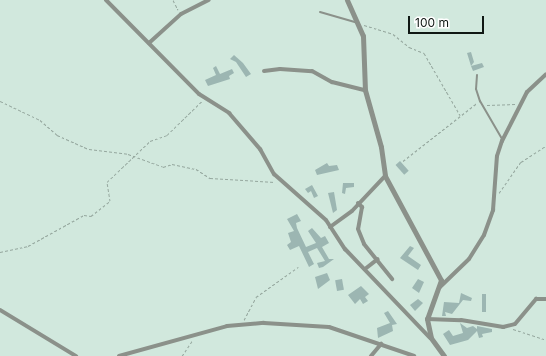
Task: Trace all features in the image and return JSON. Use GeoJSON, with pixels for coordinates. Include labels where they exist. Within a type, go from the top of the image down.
{"type":"FeatureCollection","features":[{"type":"Feature","properties":{"kind":"street"},"geometry":{"type":"LineString","coordinates":[[106,0],[204,97],[229,113],[260,149],[268,167],[326,220],[330,227],[365,269],[431,338],[444,356]]}},
{"type":"Feature","properties":{"kind":"street"},"geometry":{"type":"LineString","coordinates":[[149,43],[181,14],[209,0]]}},
{"type":"Feature","properties":{"kind":"street"},"geometry":{"type":"LineString","coordinates":[[347,0],[359,23],[364,48],[365,90],[381,147],[385,176],[394,197],[434,263],[441,280],[440,288],[427,319],[431,338]]}},
{"type":"Feature","properties":{"kind":"street"},"geometry":{"type":"LineString","coordinates":[[264,71],[280,69],[312,71],[332,82],[365,90]]}},
{"type":"Feature","properties":{"kind":"street"},"geometry":{"type":"LineString","coordinates":[[440,288],[476,250],[489,222],[494,198],[497,156],[502,141],[520,104],[535,82],[546,74]]}},
{"type":"Feature","properties":{"kind":"street"},"geometry":{"type":"LineString","coordinates":[[330,227],[358,203],[385,176]]}},
{"type":"Feature","properties":{"kind":"street"},"geometry":{"type":"LineString","coordinates":[[358,203],[362,207],[358,229],[364,244],[378,259],[392,279]]}},
{"type":"Feature","properties":{"kind":"street"},"geometry":{"type":"LineString","coordinates":[[365,269],[378,259]]}},
{"type":"Feature","properties":{"kind":"street"},"geometry":{"type":"LineString","coordinates":[[427,319],[461,320],[503,327],[515,324],[536,299],[546,299]]}},
{"type":"Feature","properties":{"kind":"street"},"geometry":{"type":"LineString","coordinates":[[0,310],[76,356]]}},
{"type":"Feature","properties":{"kind":"street"},"geometry":{"type":"LineString","coordinates":[[119,356],[196,334],[243,325],[308,324],[340,330],[414,356]]}},
{"type":"Feature","properties":{"kind":"street"},"geometry":{"type":"LineString","coordinates":[[371,356],[381,344]]}},
{"type":"Feature","properties":{"kind":"lane"},"geometry":{"type":"LineString","coordinates":[[320,12],[359,23]]}},
{"type":"Feature","properties":{"kind":"lane"},"geometry":{"type":"LineString","coordinates":[[477,75],[480,101],[502,141]]}},
{"type":"Feature","properties":{"kind":"path"},"geometry":{"type":"LineString","coordinates":[[173,0],[181,14]]}},
{"type":"Feature","properties":{"kind":"path"},"geometry":{"type":"LineString","coordinates":[[359,23],[392,34],[409,47],[424,53],[460,116]]}},
{"type":"Feature","properties":{"kind":"path"},"geometry":{"type":"LineString","coordinates":[[0,252],[28,246],[84,215],[91,216],[110,201],[107,182],[135,157],[150,141],[167,135],[195,112],[204,97]]}},
{"type":"Feature","properties":{"kind":"path"},"geometry":{"type":"LineString","coordinates":[[0,101],[40,120],[57,135],[89,149],[135,157],[158,166],[172,164],[196,169],[210,178],[267,183],[282,181]]}},
{"type":"Feature","properties":{"kind":"path"},"geometry":{"type":"LineString","coordinates":[[403,160],[480,101],[492,105],[520,104]]}},
{"type":"Feature","properties":{"kind":"path"},"geometry":{"type":"LineString","coordinates":[[494,198],[522,162],[546,146]]}},
{"type":"Feature","properties":{"kind":"path"},"geometry":{"type":"LineString","coordinates":[[243,325],[246,311],[256,297],[298,267]]}},
{"type":"Feature","properties":{"kind":"path"},"geometry":{"type":"LineString","coordinates":[[503,327],[546,340]]}},
{"type":"Feature","properties":{"kind":"path"},"geometry":{"type":"LineString","coordinates":[[182,356],[196,334]]}},
{"type":"Feature","properties":{"kind":"building"},"geometry":{"type":"Polygon","coordinates":[[[471,52],[474,62],[471,66],[467,53],[471,52]]]}},
{"type":"Feature","properties":{"kind":"building"},"geometry":{"type":"Polygon","coordinates":[[[234,55],[243,63],[251,74],[246,77],[236,62],[230,59],[234,55]]]}},
{"type":"Feature","properties":{"kind":"building"},"geometry":{"type":"Polygon","coordinates":[[[482,63],[484,67],[473,71],[471,66],[482,63]]]}},
{"type":"Feature","properties":{"kind":"building"},"geometry":{"type":"Polygon","coordinates":[[[216,66],[220,74],[232,69],[234,73],[229,76],[230,79],[208,86],[205,80],[216,75],[213,68],[216,66]]]}},
{"type":"Feature","properties":{"kind":"building"},"geometry":{"type":"Polygon","coordinates":[[[400,161],[409,171],[404,175],[396,165],[400,161]]]}},
{"type":"Feature","properties":{"kind":"building"},"geometry":{"type":"Polygon","coordinates":[[[327,163],[329,166],[337,165],[339,170],[317,175],[315,170],[327,163]]]}},
{"type":"Feature","properties":{"kind":"building"},"geometry":{"type":"Polygon","coordinates":[[[343,183],[354,183],[354,187],[346,188],[345,194],[342,193],[343,183]]]}},
{"type":"Feature","properties":{"kind":"building"},"geometry":{"type":"Polygon","coordinates":[[[312,185],[318,196],[314,198],[311,191],[308,193],[305,189],[312,185]]]}},
{"type":"Feature","properties":{"kind":"building"},"geometry":{"type":"Polygon","coordinates":[[[334,192],[337,210],[333,213],[328,193],[334,192]]]}},
{"type":"Feature","properties":{"kind":"building"},"geometry":{"type":"Polygon","coordinates":[[[297,214],[301,221],[296,223],[297,228],[306,247],[316,243],[308,231],[312,228],[321,238],[325,236],[329,243],[322,247],[329,259],[334,259],[323,267],[319,268],[317,263],[325,261],[317,248],[308,252],[314,264],[309,267],[299,246],[290,250],[287,245],[291,242],[288,233],[294,231],[287,219],[297,214]]]}},
{"type":"Feature","properties":{"kind":"building"},"geometry":{"type":"Polygon","coordinates":[[[410,246],[414,248],[408,256],[421,265],[418,270],[400,258],[410,246]]]}},
{"type":"Feature","properties":{"kind":"building"},"geometry":{"type":"Polygon","coordinates":[[[327,273],[330,280],[318,289],[315,277],[327,273]]]}},
{"type":"Feature","properties":{"kind":"building"},"geometry":{"type":"Polygon","coordinates":[[[342,279],[344,290],[337,291],[335,280],[342,279]]]}},
{"type":"Feature","properties":{"kind":"building"},"geometry":{"type":"Polygon","coordinates":[[[418,279],[424,282],[419,293],[412,288],[418,279]]]}},
{"type":"Feature","properties":{"kind":"building"},"geometry":{"type":"Polygon","coordinates":[[[361,286],[369,294],[365,297],[368,301],[363,304],[360,299],[355,304],[348,295],[361,286]]]}},
{"type":"Feature","properties":{"kind":"building"},"geometry":{"type":"Polygon","coordinates":[[[461,293],[472,298],[471,301],[463,300],[452,314],[445,312],[446,316],[442,316],[444,302],[459,303],[461,293]]]}},
{"type":"Feature","properties":{"kind":"building"},"geometry":{"type":"Polygon","coordinates":[[[482,294],[486,294],[486,312],[482,312],[482,294]]]}},
{"type":"Feature","properties":{"kind":"building"},"geometry":{"type":"Polygon","coordinates":[[[418,299],[423,303],[415,311],[410,305],[418,299]]]}},
{"type":"Feature","properties":{"kind":"building"},"geometry":{"type":"Polygon","coordinates":[[[388,311],[397,324],[392,325],[393,331],[378,338],[377,328],[390,323],[384,313],[388,311]]]}},
{"type":"Feature","properties":{"kind":"building"},"geometry":{"type":"Polygon","coordinates":[[[460,323],[467,328],[473,326],[477,329],[477,326],[492,329],[492,332],[482,334],[483,337],[479,338],[477,331],[468,340],[450,345],[443,334],[449,330],[453,336],[463,333],[460,323]]]}}]}
